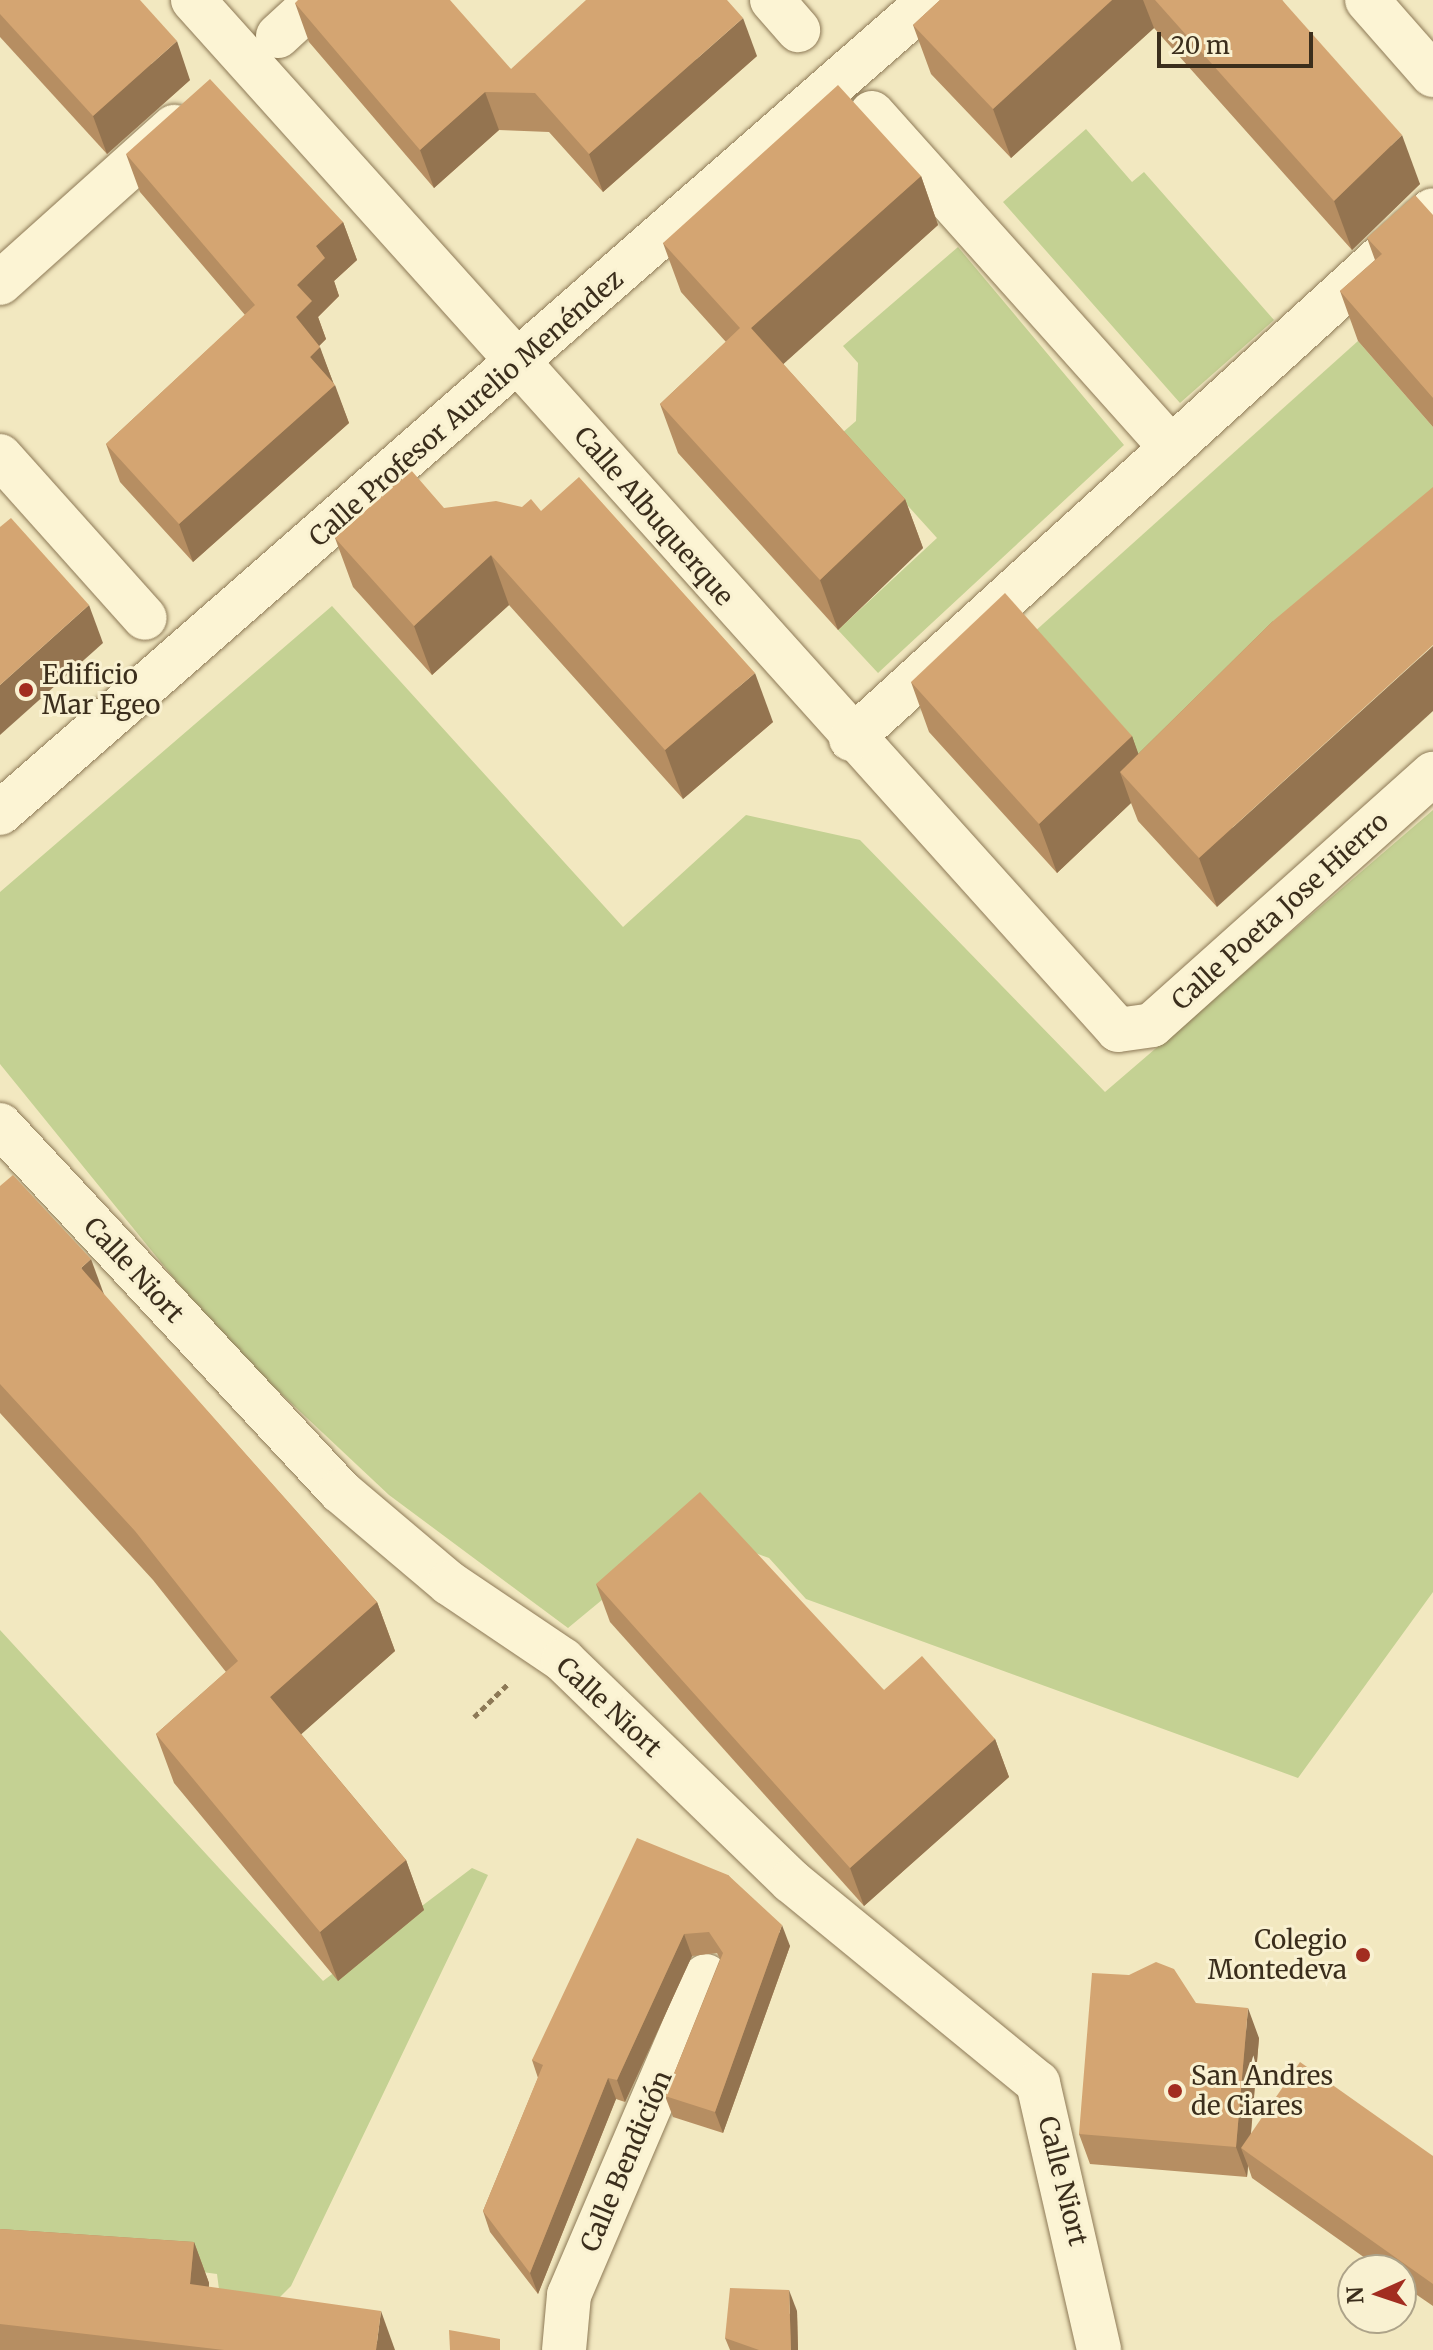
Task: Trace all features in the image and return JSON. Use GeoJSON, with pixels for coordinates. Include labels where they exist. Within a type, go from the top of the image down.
{"type":"FeatureCollection","features":[{"type":"Feature","properties":{"kind":"street","name":"Calle Albuquerque"},"geometry":{"type":"LineString","coordinates":[[193,0],[851,739],[1118,1030]]}},
{"type":"Feature","properties":{"kind":"street"},"geometry":{"type":"LineString","coordinates":[[278,36],[317,0]]}},
{"type":"Feature","properties":{"kind":"street","name":"Calle Profesor Aurelio Menéndez"},"geometry":{"type":"LineString","coordinates":[[0,813],[930,0]]}},
{"type":"Feature","properties":{"kind":"street"},"geometry":{"type":"LineString","coordinates":[[1367,0],[1433,75]]}},
{"type":"Feature","properties":{"kind":"street"},"geometry":{"type":"LineString","coordinates":[[0,283],[209,96]]}},
{"type":"Feature","properties":{"kind":"street"},"geometry":{"type":"LineString","coordinates":[[872,113],[1171,448]]}},
{"type":"Feature","properties":{"kind":"street"},"geometry":{"type":"LineString","coordinates":[[851,739],[1433,210]]}},
{"type":"Feature","properties":{"kind":"street"},"geometry":{"type":"LineString","coordinates":[[0,456],[145,618]]}},
{"type":"Feature","properties":{"kind":"street","name":"Calle Poeta Jose Hierro"},"geometry":{"type":"LineString","coordinates":[[1118,1030],[1152,1025],[1433,774]]}},
{"type":"Feature","properties":{"kind":"street","name":"Calle Niort"},"geometry":{"type":"LineString","coordinates":[[0,1125],[340,1491],[449,1583],[563,1660],[791,1881],[1038,2083],[1099,2350]]}},
{"type":"Feature","properties":{"kind":"street","name":"Calle Bendición"},"geometry":{"type":"LineString","coordinates":[[564,2350],[569,2295],[706,1976]]}},
{"type":"Feature","properties":{"kind":"green space"},"geometry":{"type":"Polygon","coordinates":[[[1086,129],[1132,182],[1144,172],[1274,320],[1180,403],[1003,202],[1086,129]]]}},
{"type":"Feature","properties":{"kind":"green space"},"geometry":{"type":"Polygon","coordinates":[[[958,247],[1124,445],[878,673],[838,630],[937,538],[842,433],[856,421],[858,363],[843,346],[958,247]]]}},
{"type":"Feature","properties":{"kind":"green space"},"geometry":{"type":"Polygon","coordinates":[[[1358,341],[1433,427],[1433,553],[1161,798],[1023,642],[1358,341]]]}},
{"type":"Feature","properties":{"kind":"green space"},"geometry":{"type":"Polygon","coordinates":[[[332,606],[623,927],[746,815],[860,840],[1105,1092],[1433,810],[1433,1592],[1298,1778],[806,1599],[769,1558],[689,1528],[568,1628],[389,1495],[224,1340],[0,1064],[0,892],[332,606]]]}},
{"type":"Feature","properties":{"kind":"green space"},"geometry":{"type":"Polygon","coordinates":[[[0,1630],[323,1981],[472,1868],[488,1875],[291,2286],[227,2350],[217,2274],[0,2245],[0,1630]]]}},
{"type":"Feature","properties":{"kind":"building"},"geometry":{"type":"Polygon","coordinates":[[[0,0],[140,0],[177,41],[93,116],[0,14],[0,0]]]}},
{"type":"Feature","properties":{"kind":"building"},"geometry":{"type":"Polygon","coordinates":[[[298,0],[450,0],[511,69],[586,0],[727,0],[743,18],[589,154],[535,93],[485,92],[420,150],[295,3],[298,0]]]}},
{"type":"Feature","properties":{"kind":"building"},"geometry":{"type":"Polygon","coordinates":[[[940,0],[1112,0],[993,109],[913,25],[940,0]]]}},
{"type":"Feature","properties":{"kind":"building"},"geometry":{"type":"Polygon","coordinates":[[[1155,0],[1282,0],[1402,135],[1334,201],[1155,0]]]}},
{"type":"Feature","properties":{"kind":"building"},"geometry":{"type":"Polygon","coordinates":[[[210,79],[343,222],[316,246],[325,258],[297,285],[312,301],[296,317],[320,347],[310,357],[335,385],[179,524],[106,444],[255,305],[126,154],[210,79]]]}},
{"type":"Feature","properties":{"kind":"building"},"geometry":{"type":"Polygon","coordinates":[[[838,85],[921,176],[751,328],[905,499],[820,580],[660,404],[740,328],[663,243],[838,85]]]}},
{"type":"Feature","properties":{"kind":"building"},"geometry":{"type":"Polygon","coordinates":[[[1415,195],[1433,215],[1433,398],[1340,291],[1382,254],[1367,238],[1415,195]]]}},
{"type":"Feature","properties":{"kind":"building"},"geometry":{"type":"Polygon","coordinates":[[[411,470],[444,508],[496,501],[522,507],[531,499],[541,511],[579,477],[755,673],[665,750],[491,555],[414,626],[335,538],[411,470]]]}},
{"type":"Feature","properties":{"kind":"building"},"geometry":{"type":"Polygon","coordinates":[[[1433,487],[1433,645],[1199,858],[1120,772],[1273,621],[1433,487]]]}},
{"type":"Feature","properties":{"kind":"building"},"geometry":{"type":"Polygon","coordinates":[[[11,518],[89,605],[0,685],[0,527],[11,518]]]}},
{"type":"Feature","properties":{"kind":"building"},"geometry":{"type":"Polygon","coordinates":[[[1005,593],[1132,736],[1039,824],[911,682],[1005,593]]]}},
{"type":"Feature","properties":{"kind":"building"},"geometry":{"type":"Polygon","coordinates":[[[13,1175],[91,1259],[81,1268],[377,1602],[270,1697],[406,1860],[320,1932],[156,1734],[238,1661],[135,1531],[0,1384],[0,1186],[13,1175]]]}},
{"type":"Feature","properties":{"kind":"building"},"geometry":{"type":"Polygon","coordinates":[[[700,1492],[884,1690],[922,1656],[995,1739],[850,1868],[596,1584],[700,1492]]]}},
{"type":"Feature","properties":{"kind":"building"},"geometry":{"type":"Polygon","coordinates":[[[637,1838],[728,1875],[782,1925],[715,2112],[665,2096],[723,1953],[709,1932],[684,1934],[617,2080],[608,2078],[530,2273],[483,2211],[543,2065],[532,2060],[637,1838]]]}},
{"type":"Feature","properties":{"kind":"building","name":"San Andres de Ciares"},"geometry":{"type":"Polygon","coordinates":[[[1156,1962],[1174,1969],[1196,2003],[1248,2008],[1236,2147],[1079,2134],[1092,1973],[1129,1975],[1156,1962]]]}},
{"type":"Feature","properties":{"kind":"building"},"geometry":{"type":"Polygon","coordinates":[[[1300,2062],[1433,2156],[1433,2284],[1417,2273],[1417,2254],[1391,2254],[1241,2148],[1300,2062]]]}},
{"type":"Feature","properties":{"kind":"building"},"geometry":{"type":"Polygon","coordinates":[[[0,2229],[194,2242],[190,2284],[381,2311],[376,2350],[224,2350],[0,2324],[0,2229]]]}},
{"type":"Feature","properties":{"kind":"building"},"geometry":{"type":"Polygon","coordinates":[[[730,2288],[789,2290],[791,2350],[759,2350],[725,2338],[730,2288]]]}},
{"type":"Feature","properties":{"kind":"building"},"geometry":{"type":"Polygon","coordinates":[[[449,2330],[500,2339],[500,2350],[450,2350],[449,2330]]]}},
{"type":"Feature","properties":{"kind":"place","name":"Edificio Mar Egeo"},"geometry":{"type":"Point","coordinates":[26,690]}},
{"type":"Feature","properties":{"kind":"place","name":"Colegio Montedeva"},"geometry":{"type":"Point","coordinates":[1363,1955]}},
{"type":"Feature","properties":{"kind":"place","name":"San Andres de Ciares"},"geometry":{"type":"Point","coordinates":[1175,2091]}}]}
